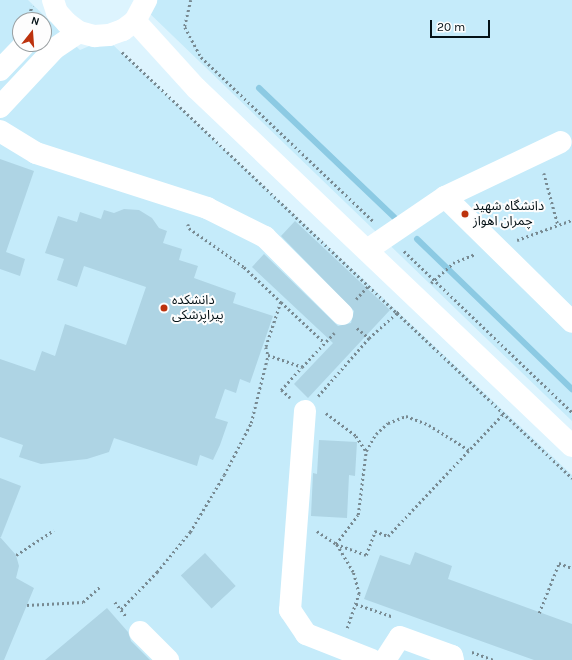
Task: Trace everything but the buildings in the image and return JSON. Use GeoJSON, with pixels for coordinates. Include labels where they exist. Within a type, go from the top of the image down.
{"type":"FeatureCollection","features":[{"type":"Feature","properties":{"kind":"lane"},"geometry":{"type":"LineString","coordinates":[[50,8],[79,32],[94,36],[109,35],[123,30],[135,21],[146,0]]}},
{"type":"Feature","properties":{"kind":"lane"},"geometry":{"type":"LineString","coordinates":[[135,21],[196,88],[572,446]]}},
{"type":"Feature","properties":{"kind":"lane"},"geometry":{"type":"LineString","coordinates":[[0,107],[54,49],[79,32]]}},
{"type":"Feature","properties":{"kind":"lane"},"geometry":{"type":"LineString","coordinates":[[0,70],[17,52]]}},
{"type":"Feature","properties":{"kind":"lane"},"geometry":{"type":"LineString","coordinates":[[0,131],[36,153],[207,208],[265,237],[340,321]]}},
{"type":"Feature","properties":{"kind":"lane"},"geometry":{"type":"LineString","coordinates":[[366,250],[445,197],[561,142]]}},
{"type":"Feature","properties":{"kind":"lane"},"geometry":{"type":"LineString","coordinates":[[445,197],[572,322]]}},
{"type":"Feature","properties":{"kind":"lane"},"geometry":{"type":"LineString","coordinates":[[309,407],[290,610],[306,634],[372,660]]}},
{"type":"Feature","properties":{"kind":"lane"},"geometry":{"type":"LineString","coordinates":[[140,632],[168,660]]}},
{"type":"Feature","properties":{"kind":"lane"},"geometry":{"type":"LineString","coordinates":[[386,660],[400,638],[452,656],[453,660]]}},
{"type":"Feature","properties":{"kind":"path"},"geometry":{"type":"LineString","coordinates":[[29,12],[33,0]]}},
{"type":"Feature","properties":{"kind":"path"},"geometry":{"type":"LineString","coordinates":[[191,0],[185,27],[201,57],[572,412]]}},
{"type":"Feature","properties":{"kind":"path"},"geometry":{"type":"LineString","coordinates":[[538,153],[558,225]]}},
{"type":"Feature","properties":{"kind":"path"},"geometry":{"type":"LineString","coordinates":[[180,199],[189,228],[244,267],[325,343]]}},
{"type":"Feature","properties":{"kind":"path"},"geometry":{"type":"LineString","coordinates":[[443,272],[453,263]]}},
{"type":"Feature","properties":{"kind":"path"},"geometry":{"type":"LineString","coordinates":[[121,609],[157,572],[190,532],[224,475],[251,423],[268,355],[266,347],[281,302]]}},
{"type":"Feature","properties":{"kind":"path"},"geometry":{"type":"LineString","coordinates":[[309,407],[369,338],[397,313],[572,478]]}},
{"type":"Feature","properties":{"kind":"path"},"geometry":{"type":"LineString","coordinates":[[340,321],[325,343],[281,390],[356,436],[366,451]]}},
{"type":"Feature","properties":{"kind":"path"},"geometry":{"type":"LineString","coordinates":[[268,355],[302,366]]}},
{"type":"Feature","properties":{"kind":"path"},"geometry":{"type":"LineString","coordinates":[[336,544],[366,554],[375,531],[388,536],[503,414]]}},
{"type":"Feature","properties":{"kind":"path"},"geometry":{"type":"LineString","coordinates":[[336,544],[358,515],[366,451],[376,434],[388,423],[406,416],[429,425],[469,450]]}},
{"type":"Feature","properties":{"kind":"path"},"geometry":{"type":"LineString","coordinates":[[16,555],[54,530]]}},
{"type":"Feature","properties":{"kind":"path"},"geometry":{"type":"LineString","coordinates":[[336,544],[353,572],[359,594],[340,648]]}},
{"type":"Feature","properties":{"kind":"path"},"geometry":{"type":"LineString","coordinates":[[539,613],[559,563],[572,568]]}},
{"type":"Feature","properties":{"kind":"path"},"geometry":{"type":"LineString","coordinates":[[27,605],[83,602],[101,586]]}},
{"type":"Feature","properties":{"kind":"path"},"geometry":{"type":"LineString","coordinates":[[356,604],[395,618],[400,638]]}},
{"type":"Feature","properties":{"kind":"shaded area"},"geometry":{"type":"Polygon","coordinates":[[[0,0],[28,0],[40,12],[12,12],[12,52],[52,52],[52,23],[80,50],[94,44],[112,44],[572,475],[572,660],[0,660],[0,0]]]}},
{"type":"Feature","properties":{"kind":"shaded area","name":"دانشگاه شهید چمران اهواز"},"geometry":{"type":"Polygon","coordinates":[[[135,0],[572,0],[572,421],[144,8],[135,0]]]}},
{"type":"Feature","properties":{"kind":"waterway"},"geometry":{"type":"LineString","coordinates":[[259,88],[395,218]]}},
{"type":"Feature","properties":{"kind":"waterway"},"geometry":{"type":"LineString","coordinates":[[417,239],[572,389]]}},
{"type":"Feature","properties":{"kind":"place","name":"دانشگاه شهید چمران اهواز"},"geometry":{"type":"Point","coordinates":[465,214]}},
{"type":"Feature","properties":{"kind":"place","name":"دانشکده پیراپزشکی"},"geometry":{"type":"Point","coordinates":[164,308]}}]}
